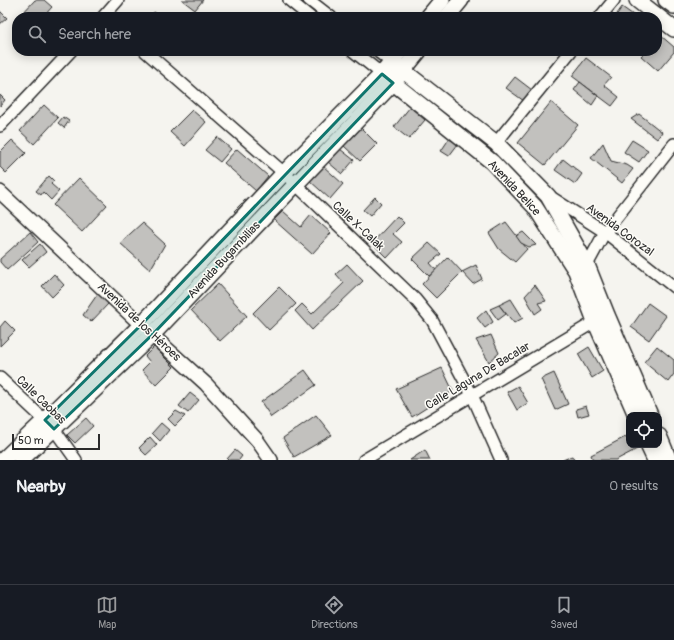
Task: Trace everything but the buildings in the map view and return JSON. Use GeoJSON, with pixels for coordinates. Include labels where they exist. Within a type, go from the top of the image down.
{"type":"FeatureCollection","features":[{"type":"Feature","properties":{"kind":"main road"},"geometry":{"type":"LineString","coordinates":[[432,12],[442,0]]}},
{"type":"Feature","properties":{"kind":"main road"},"geometry":{"type":"LineString","coordinates":[[451,12],[461,0]]}},
{"type":"Feature","properties":{"kind":"main road"},"geometry":{"type":"LineString","coordinates":[[637,0],[652,12]]}},
{"type":"Feature","properties":{"kind":"main road"},"geometry":{"type":"LineString","coordinates":[[666,0],[674,6]]}},
{"type":"Feature","properties":{"kind":"main road"},"geometry":{"type":"LineString","coordinates":[[662,20],[674,29]]}},
{"type":"Feature","properties":{"kind":"main road","name":"Avenida Bugambilias"},"geometry":{"type":"LineString","coordinates":[[3,460],[49,425],[152,335],[295,185],[388,79],[398,61],[408,56]]}},
{"type":"Feature","properties":{"kind":"main road","name":"Avenida Belice"},"geometry":{"type":"LineString","coordinates":[[398,61],[496,143],[548,196],[587,266],[601,318],[635,412]]}},
{"type":"Feature","properties":{"kind":"main road","name":"Avenida Bugambilias"},"geometry":{"type":"LineString","coordinates":[[21,460],[49,425],[284,174],[388,79]]}},
{"type":"Feature","properties":{"kind":"main road","name":"Avenida Belice"},"geometry":{"type":"LineString","coordinates":[[388,79],[492,162],[535,206],[576,271],[648,412]]}},
{"type":"Feature","properties":{"kind":"main road"},"geometry":{"type":"LineString","coordinates":[[662,443],[670,460]]}},
{"type":"Feature","properties":{"kind":"main road"},"geometry":{"type":"LineString","coordinates":[[649,448],[655,460]]}},
{"type":"Feature","properties":{"kind":"street"},"geometry":{"type":"LineString","coordinates":[[108,12],[118,0]]}},
{"type":"Feature","properties":{"kind":"street"},"geometry":{"type":"LineString","coordinates":[[289,0],[304,12]]}},
{"type":"Feature","properties":{"kind":"street"},"geometry":{"type":"LineString","coordinates":[[309,0],[325,12]]}},
{"type":"Feature","properties":{"kind":"street"},"geometry":{"type":"LineString","coordinates":[[604,12],[614,0]]}},
{"type":"Feature","properties":{"kind":"street"},"geometry":{"type":"LineString","coordinates":[[0,126],[65,56]]}},
{"type":"Feature","properties":{"kind":"street","name":"Calle X-Calak"},"geometry":{"type":"LineString","coordinates":[[151,56],[284,174],[415,299],[432,320],[472,395],[501,460]]}},
{"type":"Feature","properties":{"kind":"street","name":"Avenida Belice"},"geometry":{"type":"LineString","coordinates":[[359,56],[388,79]]}},
{"type":"Feature","properties":{"kind":"street","name":"Avenida Belice"},"geometry":{"type":"LineString","coordinates":[[388,56],[398,61]]}},
{"type":"Feature","properties":{"kind":"street"},"geometry":{"type":"LineString","coordinates":[[496,143],[568,56]]}},
{"type":"Feature","properties":{"kind":"street"},"geometry":{"type":"LineString","coordinates":[[587,266],[605,232],[674,144]]}},
{"type":"Feature","properties":{"kind":"street","name":"Avenida de los Héroes"},"geometry":{"type":"LineString","coordinates":[[0,192],[206,384],[257,440],[271,460]]}},
{"type":"Feature","properties":{"kind":"street","name":"Avenida Corozal"},"geometry":{"type":"LineString","coordinates":[[548,196],[605,232],[674,288]]}},
{"type":"Feature","properties":{"kind":"street","name":"Calle Laguna De Bacalar"},"geometry":{"type":"LineString","coordinates":[[364,460],[601,318]]}},
{"type":"Feature","properties":{"kind":"street","name":"Calle Caobas"},"geometry":{"type":"LineString","coordinates":[[0,378],[49,425],[76,460]]}},
{"type":"Feature","properties":{"kind":"highlighted area"},"geometry":{"type":"Polygon","coordinates":[[[382,74],[393,83],[152,335],[54,429],[45,420],[141,325],[382,74]]]}}]}
